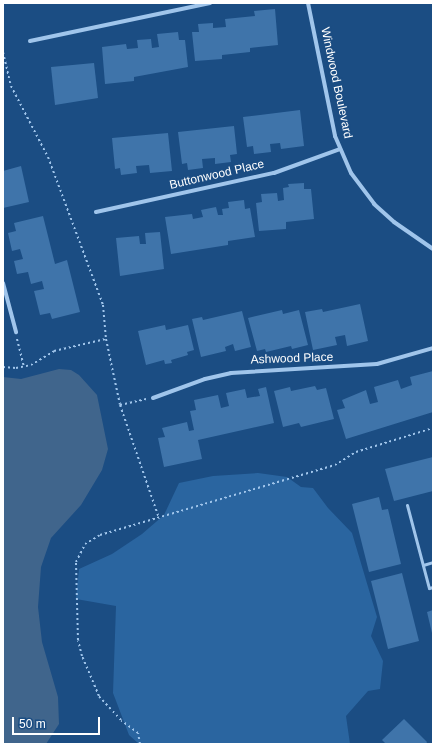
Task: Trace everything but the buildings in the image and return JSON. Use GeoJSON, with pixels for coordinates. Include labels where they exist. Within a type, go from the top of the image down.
{"type":"FeatureCollection","features":[{"type":"Feature","properties":{"kind":"street"},"geometry":{"type":"LineString","coordinates":[[30,41],[210,3]]}},
{"type":"Feature","properties":{"kind":"street","name":"Windwood Boulevard"},"geometry":{"type":"LineString","coordinates":[[308,3],[340,149],[351,173],[374,204],[394,222],[433,249]]}},
{"type":"Feature","properties":{"kind":"street","name":"Buttonwood Place"},"geometry":{"type":"LineString","coordinates":[[96,212],[274,173],[340,149]]}},
{"type":"Feature","properties":{"kind":"street"},"geometry":{"type":"LineString","coordinates":[[3,283],[16,332]]}},
{"type":"Feature","properties":{"kind":"street","name":"Ashwood Place"},"geometry":{"type":"LineString","coordinates":[[153,398],[204,379],[231,373],[377,364],[433,348]]}},
{"type":"Feature","properties":{"kind":"lane"},"geometry":{"type":"LineString","coordinates":[[407,505],[429,588],[433,587]]}},
{"type":"Feature","properties":{"kind":"lane"},"geometry":{"type":"LineString","coordinates":[[423,565],[433,562]]}},
{"type":"Feature","properties":{"kind":"path"},"geometry":{"type":"LineString","coordinates":[[3,52],[12,86],[48,157],[104,305],[106,339],[120,405],[159,518]]}},
{"type":"Feature","properties":{"kind":"path"},"geometry":{"type":"LineString","coordinates":[[16,332],[24,367]]}},
{"type":"Feature","properties":{"kind":"path"},"geometry":{"type":"LineString","coordinates":[[3,367],[24,367],[54,351],[106,339]]}},
{"type":"Feature","properties":{"kind":"path"},"geometry":{"type":"LineString","coordinates":[[120,405],[153,398]]}},
{"type":"Feature","properties":{"kind":"path"},"geometry":{"type":"LineString","coordinates":[[140,744],[138,733],[121,720],[99,696],[82,656],[78,640],[76,562],[78,554],[92,538],[335,465],[356,452],[433,428]]}},
{"type":"Feature","properties":{"kind":"shaded area"},"geometry":{"type":"Polygon","coordinates":[[[59,369],[71,370],[79,375],[97,395],[108,449],[102,470],[81,505],[51,538],[41,567],[38,607],[42,642],[58,697],[59,724],[46,744],[3,744],[3,377],[21,379],[59,369]]]}},
{"type":"Feature","properties":{"kind":"shaded area"},"geometry":{"type":"Polygon","coordinates":[[[258,473],[287,477],[301,487],[313,488],[328,508],[352,533],[377,617],[371,636],[383,661],[380,689],[368,691],[346,716],[350,744],[139,744],[129,735],[113,693],[116,606],[76,599],[79,569],[112,554],[142,534],[164,515],[179,483],[213,476],[258,473]]]}}]}
